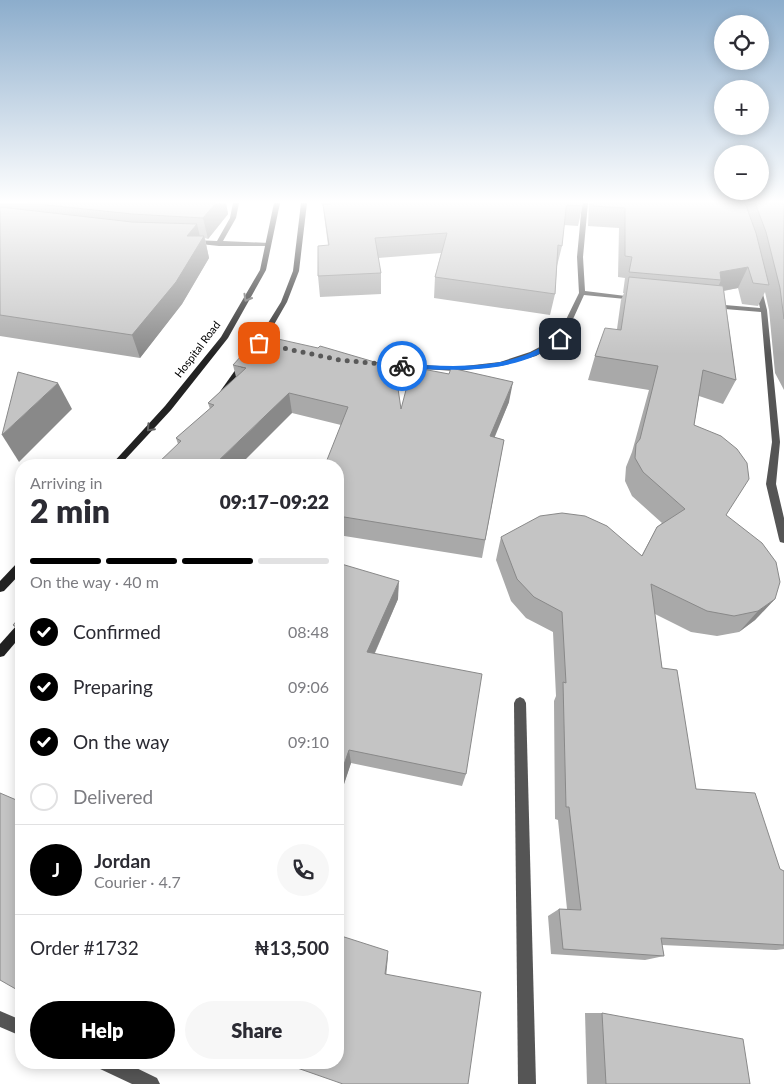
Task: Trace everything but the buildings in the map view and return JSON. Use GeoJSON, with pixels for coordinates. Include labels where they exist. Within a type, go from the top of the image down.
{"type":"FeatureCollection","features":[{"type":"Feature","properties":{"kind":"street","name":"Hospital Road"},"geometry":{"type":"LineString","coordinates":[[121,459],[168,408],[224,338],[263,270],[267,254]]}},
{"type":"Feature","properties":{"kind":"street"},"geometry":{"type":"LineString","coordinates":[[254,350],[284,302],[296,271],[298,254]]}},
{"type":"Feature","properties":{"kind":"street"},"geometry":{"type":"LineString","coordinates":[[368,363],[456,369],[501,364],[533,354],[560,339],[582,293],[580,254]]}},
{"type":"Feature","properties":{"kind":"street"},"geometry":{"type":"LineString","coordinates":[[756,276],[764,310],[776,442],[771,484],[784,539]]}},
{"type":"Feature","properties":{"kind":"street"},"geometry":{"type":"LineString","coordinates":[[582,293],[642,300]]}},
{"type":"Feature","properties":{"kind":"street"},"geometry":{"type":"LineString","coordinates":[[710,305],[764,310]]}},
{"type":"Feature","properties":{"kind":"street"},"geometry":{"type":"LineString","coordinates":[[259,343],[271,346]]}},
{"type":"Feature","properties":{"kind":"street"},"geometry":{"type":"LineString","coordinates":[[216,402],[248,358]]}},
{"type":"Feature","properties":{"kind":"street"},"geometry":{"type":"LineString","coordinates":[[0,588],[15,572]]}},
{"type":"Feature","properties":{"kind":"street"},"geometry":{"type":"LineString","coordinates":[[0,652],[15,635]]}},
{"type":"Feature","properties":{"kind":"street"},"geometry":{"type":"LineString","coordinates":[[520,703],[527,1084]]}},
{"type":"Feature","properties":{"kind":"street"},"geometry":{"type":"LineString","coordinates":[[0,1019],[15,1025]]}},
{"type":"Feature","properties":{"kind":"street"},"geometry":{"type":"LineString","coordinates":[[119,1069],[151,1084]]}},
{"type":"Feature","properties":{"kind":"way so far"},"geometry":{"type":"LineString","coordinates":[[259,343],[340,360],[402,366]]}},
{"type":"Feature","properties":{"kind":"route"},"geometry":{"type":"LineString","coordinates":[[402,366],[456,369],[501,364],[533,354],[560,339]]}}]}
